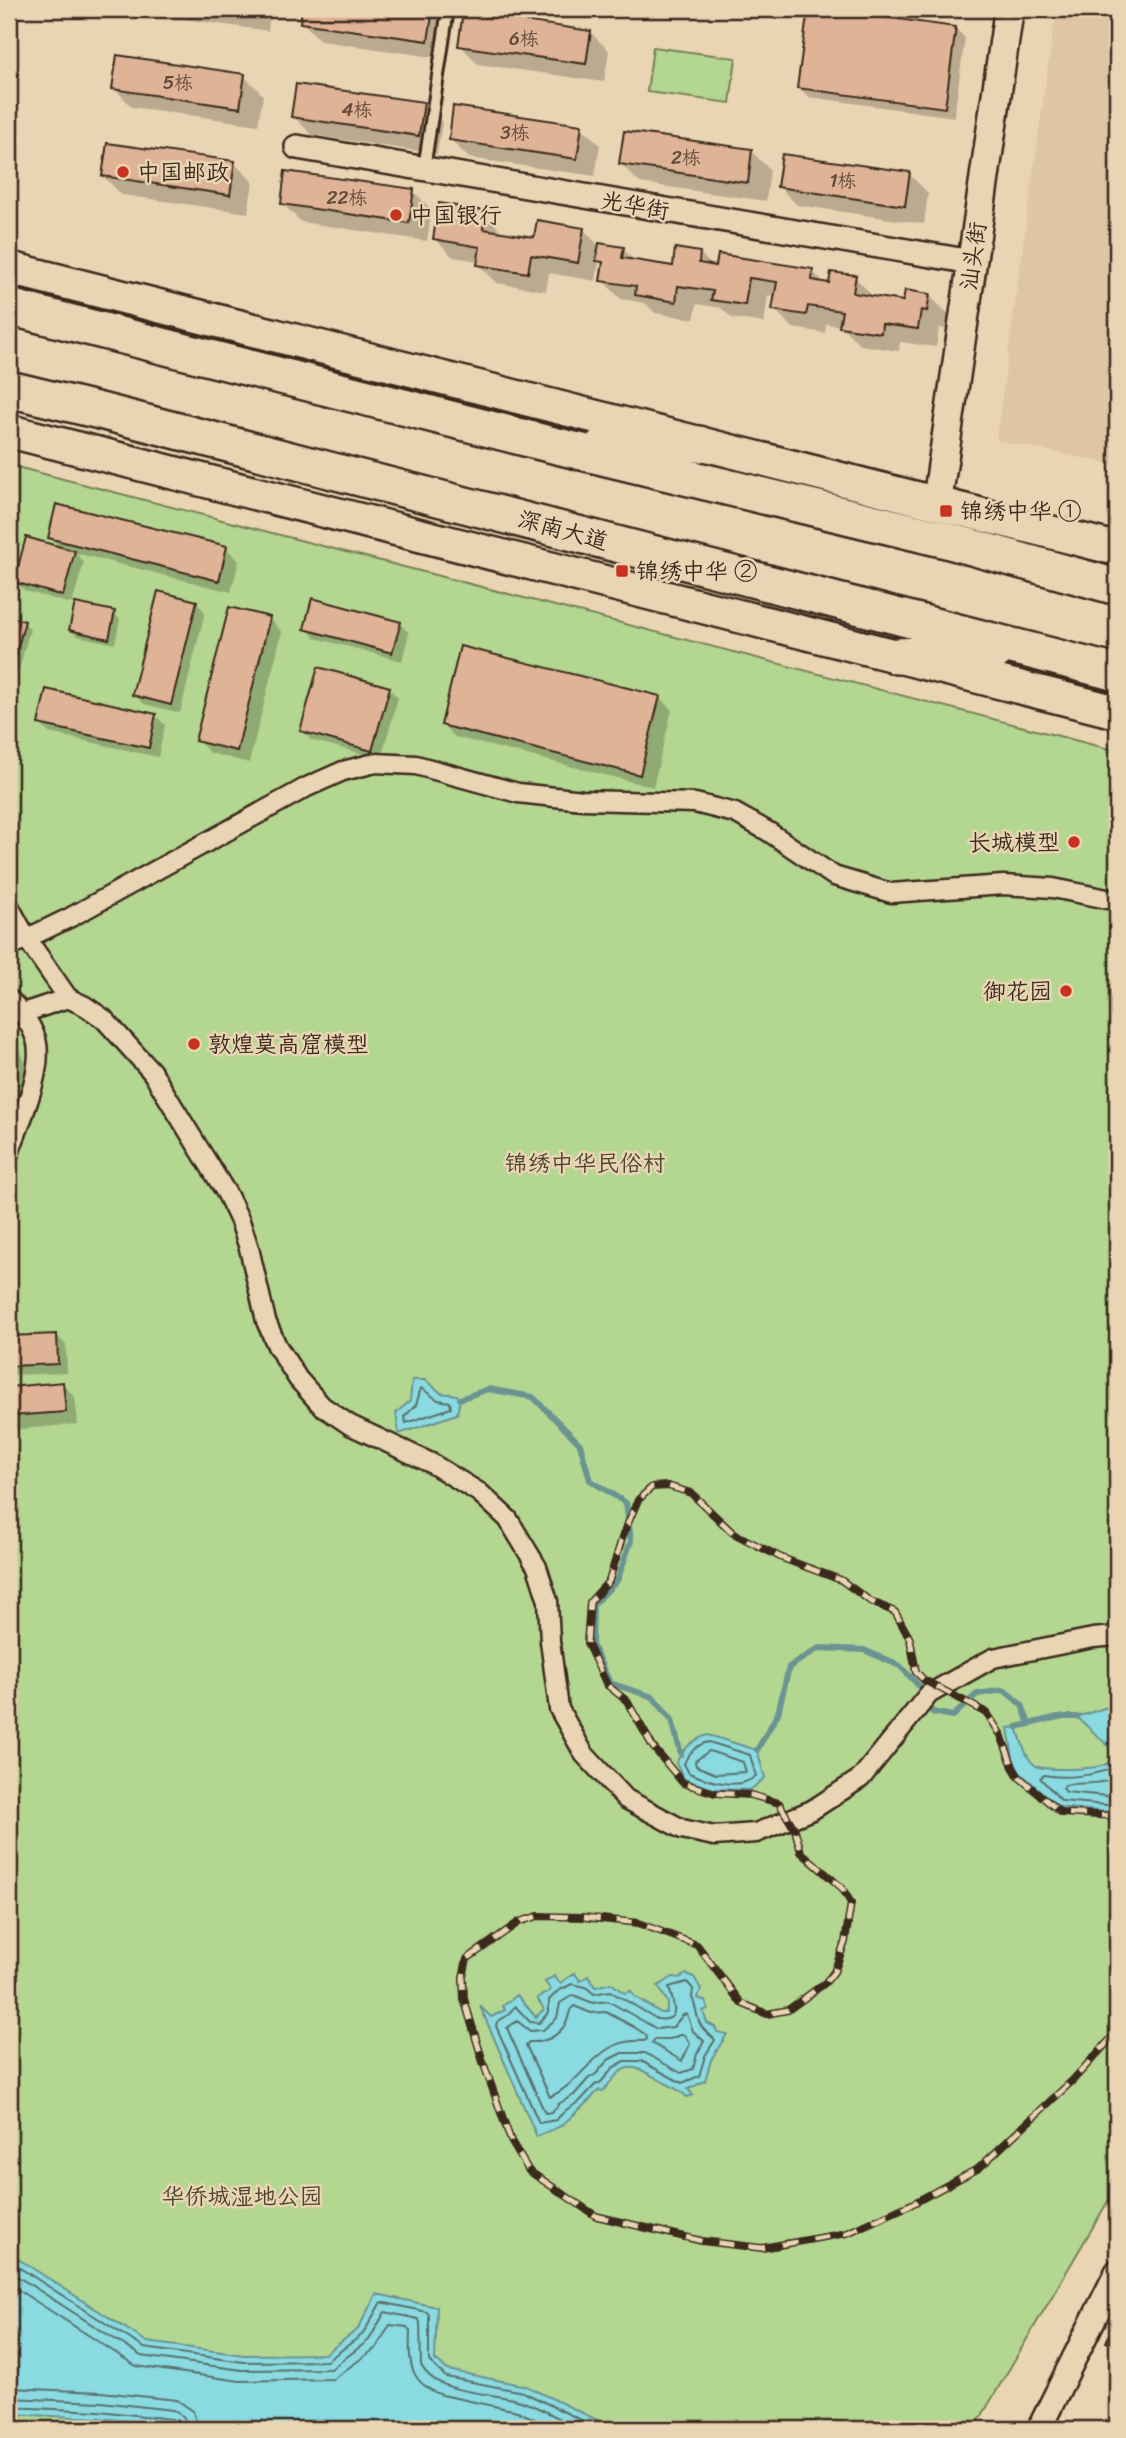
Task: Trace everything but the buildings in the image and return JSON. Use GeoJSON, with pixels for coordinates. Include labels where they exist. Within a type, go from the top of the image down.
{"type":"FeatureCollection","features":[{"type":"Feature","properties":{"kind":"main road"},"geometry":{"type":"LineString","coordinates":[[9,268],[1117,549]]}},
{"type":"Feature","properties":{"kind":"main road"},"geometry":{"type":"LineString","coordinates":[[9,307],[545,443],[946,540],[1117,587]]}},
{"type":"Feature","properties":{"kind":"main road","name":"深南大道"},"geometry":{"type":"LineString","coordinates":[[9,389],[1117,673]]}},
{"type":"Feature","properties":{"kind":"main road"},"geometry":{"type":"LineString","coordinates":[[9,431],[1117,712]]}},
{"type":"Feature","properties":{"kind":"main road"},"geometry":{"type":"LineString","coordinates":[[545,443],[699,444]]}},
{"type":"Feature","properties":{"kind":"main road"},"geometry":{"type":"LineString","coordinates":[[897,656],[1037,651]]}},
{"type":"Feature","properties":{"kind":"street","name":"汕头街"},"geometry":{"type":"LineString","coordinates":[[937,503],[1009,9]]}},
{"type":"Feature","properties":{"kind":"street","name":"光华街"},"geometry":{"type":"LineString","coordinates":[[297,147],[972,262]]}},
{"type":"Feature","properties":{"kind":"street"},"geometry":{"type":"LineString","coordinates":[[9,947],[307,787],[343,771],[375,763],[416,765],[518,793],[583,800],[695,803],[735,813],[769,832],[834,876],[891,893],[1003,885],[1053,888],[1117,901]]}},
{"type":"Feature","properties":{"kind":"street"},"geometry":{"type":"LineString","coordinates":[[9,906],[27,939],[68,998],[104,1019],[152,1072],[227,1194],[249,1248],[266,1321],[277,1346],[298,1379],[322,1406],[350,1426],[431,1463],[480,1493],[508,1519],[537,1567],[548,1601],[559,1709],[584,1754],[626,1800],[682,1829],[714,1836],[756,1833],[812,1810],[861,1778],[924,1700],[993,1658],[1093,1638],[1117,1636]]}},
{"type":"Feature","properties":{"kind":"street"},"geometry":{"type":"LineString","coordinates":[[23,1013],[68,998]]}},
{"type":"Feature","properties":{"kind":"street"},"geometry":{"type":"LineString","coordinates":[[9,999],[23,1013],[36,1040],[36,1069],[9,1154]]}},
{"type":"Feature","properties":{"kind":"street"},"geometry":{"type":"LineString","coordinates":[[1040,2429],[1117,2272]]}},
{"type":"Feature","properties":{"kind":"lane"},"geometry":{"type":"LineString","coordinates":[[424,169],[448,9]]}},
{"type":"Feature","properties":{"kind":"shaded area"},"geometry":{"type":"Polygon","coordinates":[[[1056,9],[1117,9],[1117,465],[996,440],[1056,9]]]}},
{"type":"Feature","properties":{"kind":"green space"},"geometry":{"type":"Polygon","coordinates":[[[653,47],[736,58],[730,103],[647,92],[653,47]]]}},
{"type":"Feature","properties":{"kind":"green space","name":"锦绣中华民俗村"},"geometry":{"type":"Polygon","coordinates":[[[9,465],[1117,751],[1117,2186],[974,2429],[9,2429],[9,465]]]}},
{"type":"Feature","properties":{"kind":"water"},"geometry":{"type":"Polygon","coordinates":[[[412,1380],[425,1380],[441,1393],[457,1395],[460,1399],[457,1414],[399,1434],[396,1413],[410,1401],[412,1380]]]}},
{"type":"Feature","properties":{"kind":"water"},"geometry":{"type":"Polygon","coordinates":[[[1117,1704],[1117,1813],[1058,1807],[1018,1771],[1008,1728],[1017,1727],[1026,1753],[1036,1766],[1078,1769],[1110,1762],[1115,1758],[1115,1752],[1077,1717],[1117,1704]]]}},
{"type":"Feature","properties":{"kind":"water"},"geometry":{"type":"Polygon","coordinates":[[[708,1735],[757,1750],[765,1778],[750,1790],[713,1789],[684,1779],[676,1763],[689,1745],[708,1735]]]}},
{"type":"Feature","properties":{"kind":"water"},"geometry":{"type":"Polygon","coordinates":[[[575,1973],[580,1981],[588,1976],[595,1987],[611,1983],[624,1993],[631,1991],[634,1996],[661,2013],[666,2013],[668,2003],[658,1986],[673,1977],[679,1978],[686,1974],[694,1977],[701,1989],[698,1998],[705,2001],[708,2009],[703,2011],[707,2023],[715,2027],[717,2032],[727,2034],[711,2060],[705,2081],[688,2089],[693,2095],[687,2097],[648,2073],[627,2068],[562,2125],[537,2137],[480,2006],[491,2017],[505,2010],[503,2006],[517,1995],[536,2017],[544,2009],[537,1998],[551,1990],[545,1982],[554,1976],[560,1983],[575,1973]]]}},
{"type":"Feature","properties":{"kind":"water"},"geometry":{"type":"Polygon","coordinates":[[[9,2253],[147,2342],[244,2355],[325,2354],[358,2329],[376,2294],[437,2307],[435,2360],[448,2370],[526,2386],[616,2429],[440,2429],[420,2426],[202,2429],[99,2418],[9,2414],[9,2253]]]}},
{"type":"Feature","properties":{"kind":"waterway"},"geometry":{"type":"LineString","coordinates":[[460,1399],[488,1389],[533,1397],[580,1444],[590,1480],[626,1503],[631,1541],[617,1581],[593,1605],[592,1645],[610,1683],[653,1697],[672,1720],[681,1754]]}},
{"type":"Feature","properties":{"kind":"waterway"},"geometry":{"type":"LineString","coordinates":[[757,1750],[778,1713],[789,1667],[819,1648],[864,1650],[900,1666],[920,1687],[932,1712],[953,1716],[977,1694],[1004,1690],[1022,1705],[1029,1724],[1017,1727]]}},
{"type":"Feature","properties":{"kind":"waterway"},"geometry":{"type":"LineString","coordinates":[[1029,1724],[1058,1717],[1077,1717]]}},
{"type":"Feature","properties":{"kind":"railway"},"geometry":{"type":"LineString","coordinates":[[1117,1816],[1061,1813],[1019,1777],[1001,1735],[987,1713],[924,1680],[916,1672],[910,1639],[895,1612],[870,1601],[841,1580],[782,1558],[733,1533],[691,1493],[668,1486],[652,1487],[638,1500],[623,1535],[609,1581],[590,1602],[587,1643],[607,1685],[627,1701],[653,1747],[683,1783],[715,1793],[751,1795],[779,1803],[795,1830],[801,1852],[842,1888],[851,1903],[845,1942],[834,1972],[825,1983],[788,2010],[767,2014],[741,2003],[697,1945],[638,1923],[583,1917],[538,1916],[519,1922],[467,1959],[463,1977],[464,1999],[483,2062],[511,2141],[529,2171],[596,2216],[702,2241],[762,2248],[847,2233],[912,2204],[979,2168],[1072,2081],[1117,2032]]}},
{"type":"Feature","properties":{"kind":"place","name":"中国邮政"},"geometry":{"type":"Point","coordinates":[123,172]}},
{"type":"Feature","properties":{"kind":"place","name":"中国银行"},"geometry":{"type":"Point","coordinates":[396,215]}},
{"type":"Feature","properties":{"kind":"place","name":"锦绣中华 ①"},"geometry":{"type":"Point","coordinates":[946,511]}},
{"type":"Feature","properties":{"kind":"place","name":"锦绣中华 ②"},"geometry":{"type":"Point","coordinates":[622,571]}},
{"type":"Feature","properties":{"kind":"place","name":"长城模型"},"geometry":{"type":"Point","coordinates":[1074,842]}},
{"type":"Feature","properties":{"kind":"place","name":"御花园"},"geometry":{"type":"Point","coordinates":[1066,991]}},
{"type":"Feature","properties":{"kind":"place","name":"敦煌莫高窟模型"},"geometry":{"type":"Point","coordinates":[194,1044]}},
{"type":"Feature","properties":{"kind":"park label","name":"华侨城湿地公园"},"geometry":{"type":"Point","coordinates":[242,2196]}}]}
